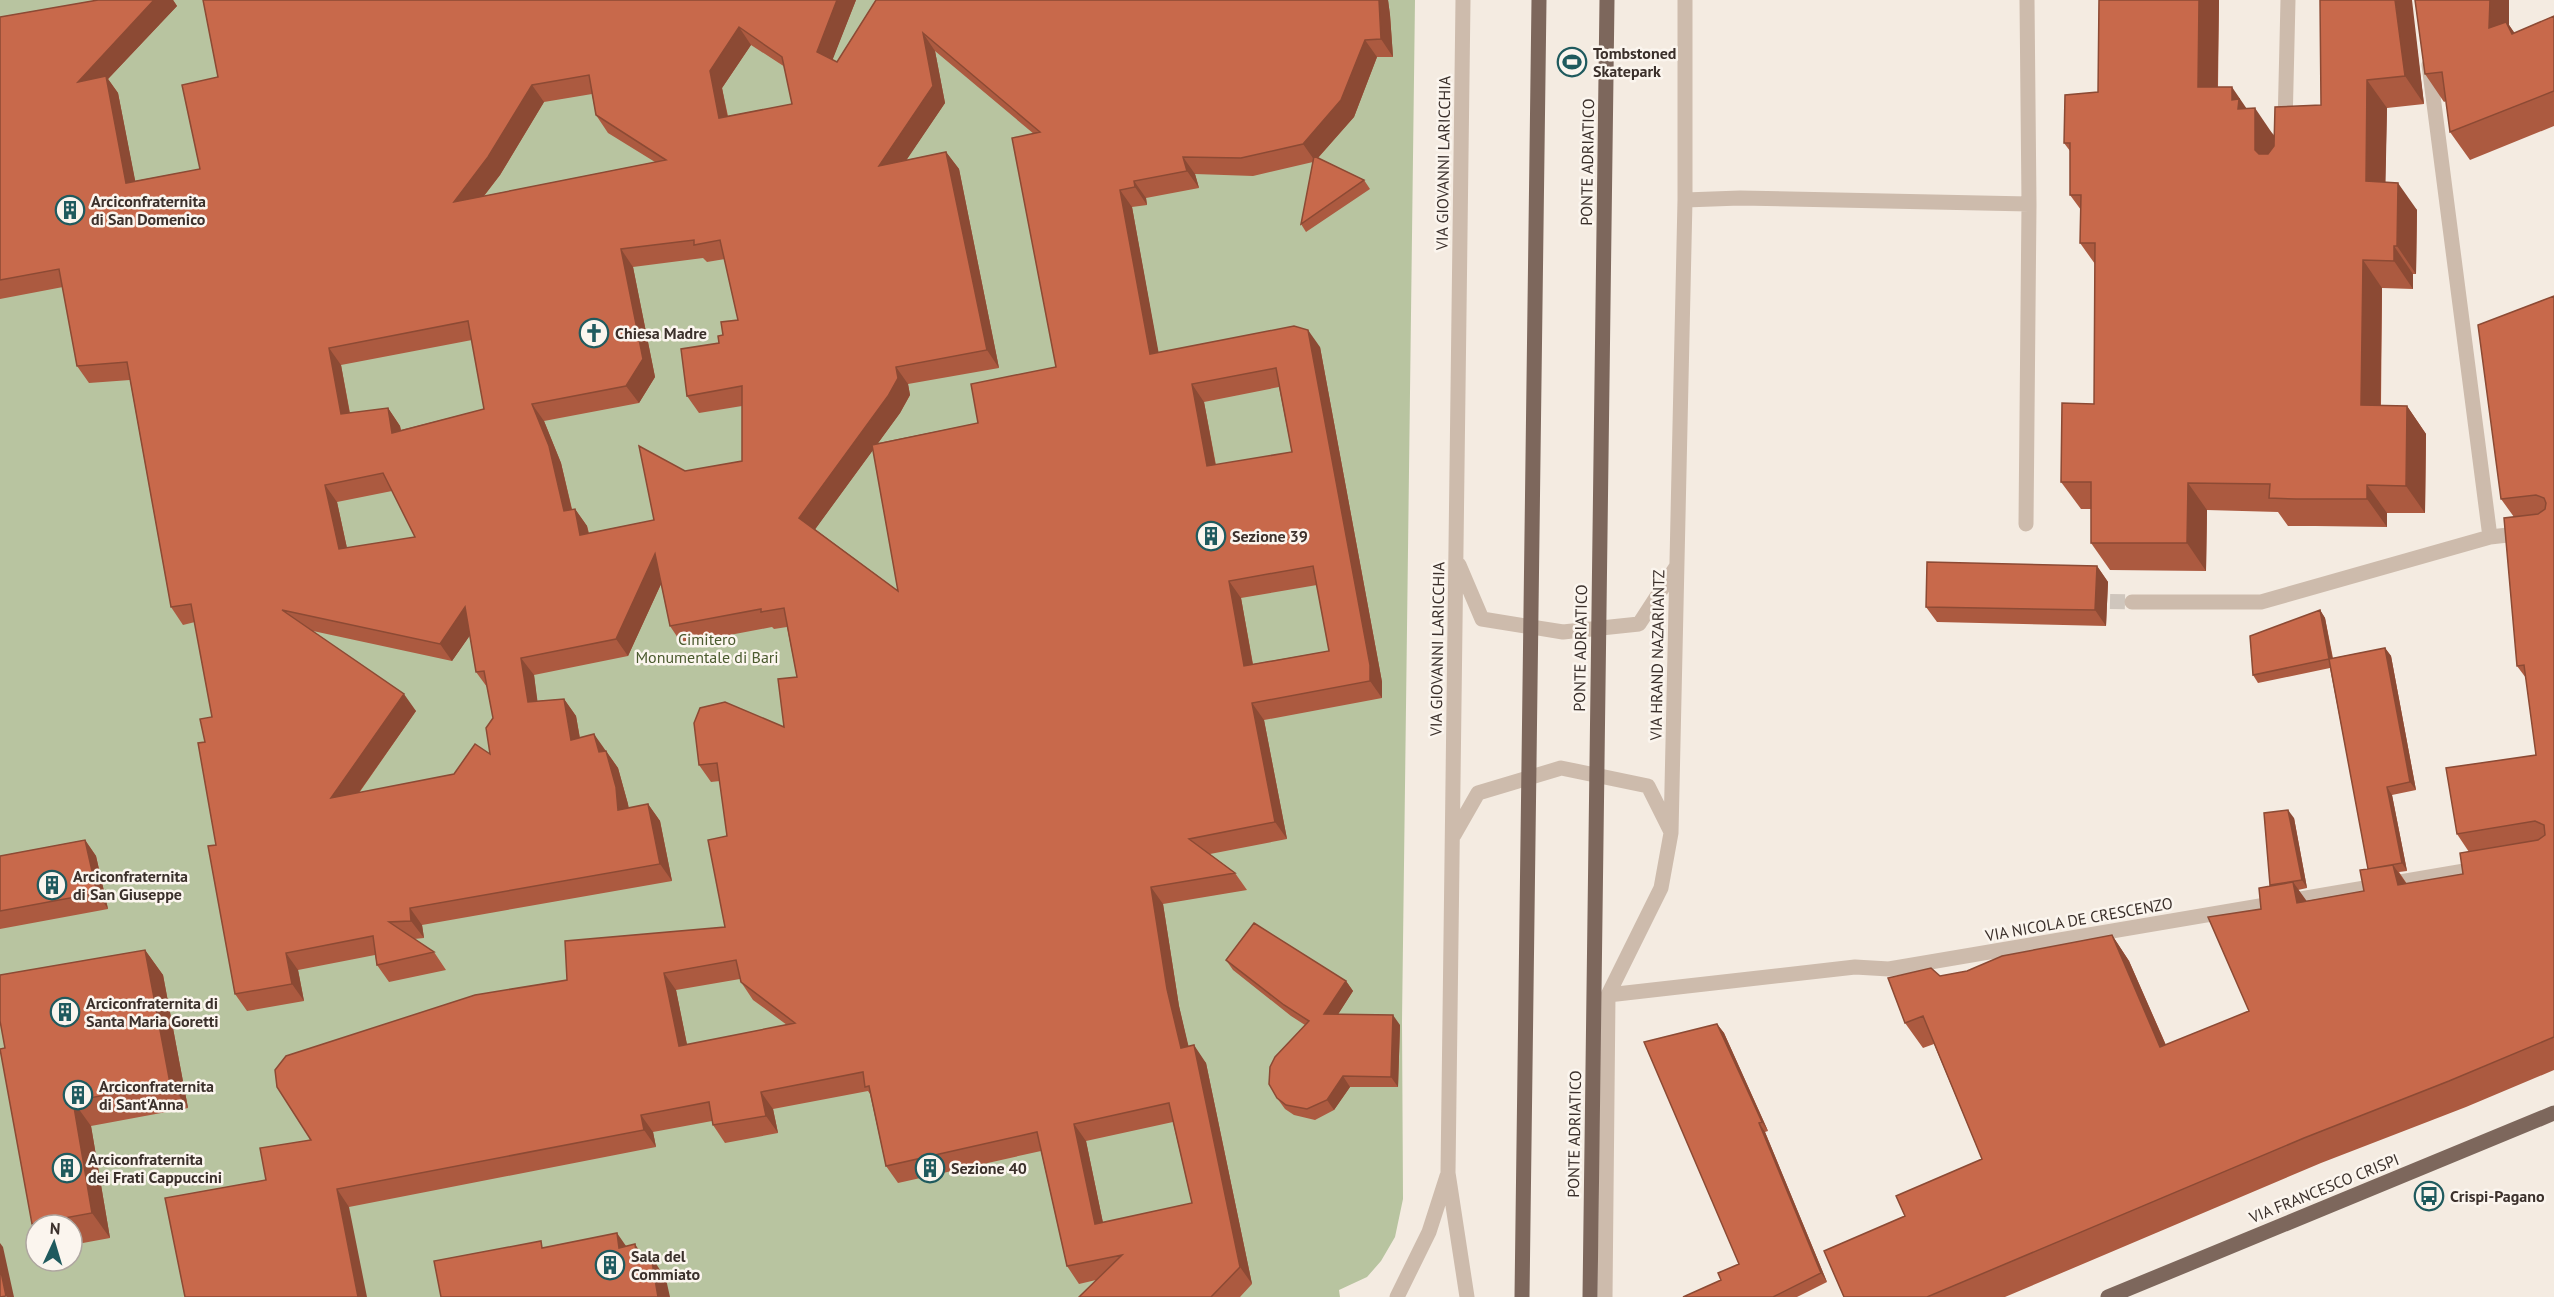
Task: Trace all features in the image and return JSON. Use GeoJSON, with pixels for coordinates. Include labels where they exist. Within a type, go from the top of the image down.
{"type":"FeatureCollection","features":[{"type":"Feature","properties":{"kind":"main road"},"geometry":{"type":"LineString","coordinates":[[1522,1297],[1539,0]]}},
{"type":"Feature","properties":{"kind":"main road","name":"PONTE ADRIATICO"},"geometry":{"type":"LineString","coordinates":[[1590,1297],[1607,0]]}},
{"type":"Feature","properties":{"kind":"main road","name":"VIA FRANCESCO CRISPI"},"geometry":{"type":"LineString","coordinates":[[2108,1297],[2554,1113]]}},
{"type":"Feature","properties":{"kind":"street","name":"VIA GIOVANNI LARICCHIA"},"geometry":{"type":"LineString","coordinates":[[1463,0],[1448,1173],[1467,1297]]}},
{"type":"Feature","properties":{"kind":"street","name":"VIA HRAND NAZARIANTZ"},"geometry":{"type":"LineString","coordinates":[[1605,1297],[1608,995],[1661,888],[1671,833],[1685,200],[1685,0]]}},
{"type":"Feature","properties":{"kind":"street"},"geometry":{"type":"LineString","coordinates":[[2026,524],[2029,204],[2027,0]]}},
{"type":"Feature","properties":{"kind":"street"},"geometry":{"type":"LineString","coordinates":[[2284,139],[2288,0]]}},
{"type":"Feature","properties":{"kind":"street"},"geometry":{"type":"LineString","coordinates":[[2427,47],[2490,537]]}},
{"type":"Feature","properties":{"kind":"street"},"geometry":{"type":"LineString","coordinates":[[1685,200],[2029,204]]}},
{"type":"Feature","properties":{"kind":"street"},"geometry":{"type":"LineString","coordinates":[[2132,602],[2261,602],[2490,537],[2554,530]]}},
{"type":"Feature","properties":{"kind":"street"},"geometry":{"type":"LineString","coordinates":[[1456,560],[1482,619],[1563,632],[1639,624],[1677,566]]}},
{"type":"Feature","properties":{"kind":"street"},"geometry":{"type":"LineString","coordinates":[[1452,837],[1478,793],[1561,768],[1648,786],[1671,833]]}},
{"type":"Feature","properties":{"kind":"street","name":"VIA NICOLA DE CRESCENZO"},"geometry":{"type":"LineString","coordinates":[[1608,995],[1855,967],[1889,969],[2497,866]]}},
{"type":"Feature","properties":{"kind":"street"},"geometry":{"type":"LineString","coordinates":[[1397,1297],[1429,1232],[1448,1173]]}},
{"type":"Feature","properties":{"kind":"green space","name":"Cimitero Monumentale di Bari"},"geometry":{"type":"Polygon","coordinates":[[[0,0],[1415,0],[1402,1022],[1403,1199],[1395,1237],[1381,1261],[1367,1277],[1339,1290],[1340,1297],[0,1297],[0,0]]]}},
{"type":"Feature","properties":{"kind":"building"},"geometry":{"type":"Polygon","coordinates":[[[98,0],[154,0],[78,82],[106,76],[126,183],[200,169],[182,85],[218,77],[203,0],[837,0],[817,52],[837,62],[876,0],[1379,0],[1381,39],[1365,40],[1341,100],[1303,144],[1241,158],[1183,157],[1187,171],[1134,181],[1135,187],[1120,190],[1150,354],[1294,326],[1308,330],[1370,665],[1370,681],[1252,703],[1275,822],[1189,839],[1235,873],[1151,887],[1167,989],[1181,1048],[1194,1045],[1240,1267],[1211,1297],[1079,1297],[1122,1255],[1067,1266],[1037,1132],[886,1166],[869,1086],[865,1087],[863,1072],[761,1092],[766,1116],[713,1125],[709,1102],[641,1115],[644,1130],[337,1189],[358,1297],[185,1297],[165,1198],[266,1180],[260,1148],[311,1140],[277,1087],[275,1070],[286,1056],[475,995],[567,980],[565,941],[725,927],[708,840],[727,836],[717,763],[699,765],[694,723],[700,708],[725,702],[784,727],[778,679],[797,677],[784,608],[761,612],[761,609],[670,626],[655,554],[616,639],[521,658],[528,702],[564,699],[571,740],[594,734],[599,752],[606,751],[616,787],[618,810],[648,804],[660,864],[410,908],[411,921],[389,922],[434,952],[377,965],[373,936],[286,953],[292,984],[235,994],[208,846],[216,845],[198,743],[205,742],[200,719],[212,717],[191,604],[171,607],[127,362],[77,366],[59,269],[0,280],[0,17],[98,0]],[[739,27],[710,71],[719,118],[792,104],[782,57],[739,27]],[[923,33],[933,86],[879,166],[946,152],[987,350],[896,367],[898,378],[888,396],[799,518],[898,591],[872,445],[978,423],[971,384],[1056,367],[1012,138],[1040,132],[923,33]],[[589,75],[532,85],[488,157],[454,202],[666,160],[596,115],[589,75]],[[694,240],[621,249],[643,359],[626,386],[532,404],[549,446],[564,511],[575,509],[580,535],[654,520],[639,446],[685,471],[742,461],[742,386],[687,396],[681,349],[719,343],[718,336],[723,335],[721,322],[738,320],[720,240],[694,245],[694,240]],[[468,321],[329,348],[341,414],[388,408],[392,433],[484,409],[468,321]],[[1276,368],[1192,384],[1207,466],[1292,452],[1276,368]],[[383,473],[325,485],[339,549],[415,537],[383,473]],[[1313,566],[1229,581],[1244,666],[1329,651],[1313,566]],[[465,607],[440,644],[282,610],[404,694],[331,798],[454,774],[475,744],[490,754],[486,728],[493,718],[484,671],[476,672],[465,607]],[[736,960],[664,973],[679,1046],[795,1023],[741,982],[736,960]],[[1169,1103],[1074,1124],[1095,1224],[1192,1203],[1169,1103]]]}},
{"type":"Feature","properties":{"kind":"building"},"geometry":{"type":"Polygon","coordinates":[[[2099,0],[2199,0],[2198,87],[2232,87],[2232,100],[2239,99],[2238,109],[2255,108],[2255,150],[2259,154],[2268,154],[2274,146],[2275,107],[2321,105],[2320,0],[2395,0],[2405,76],[2367,80],[2366,181],[2398,183],[2397,246],[2394,246],[2394,261],[2363,260],[2361,405],[2407,406],[2406,486],[2367,485],[2367,499],[2296,499],[2269,498],[2270,484],[2188,483],[2187,543],[2091,543],[2091,482],[2061,482],[2062,403],[2094,404],[2095,243],[2080,243],[2081,195],[2070,195],[2070,143],[2064,143],[2065,95],[2098,92],[2099,0]]]}},
{"type":"Feature","properties":{"kind":"building"},"geometry":{"type":"Polygon","coordinates":[[[2415,0],[2490,0],[2489,28],[2506,22],[2512,34],[2554,16],[2554,91],[2450,132],[2442,72],[2425,74],[2415,0]]]}},
{"type":"Feature","properties":{"kind":"building"},"geometry":{"type":"Polygon","coordinates":[[[1314,156],[1364,180],[1301,224],[1314,156]]]}},
{"type":"Feature","properties":{"kind":"building"},"geometry":{"type":"Polygon","coordinates":[[[2554,296],[2554,1037],[2304,1138],[1927,1297],[1844,1297],[1824,1251],[1905,1216],[1896,1196],[1982,1159],[1923,1016],[1905,1023],[1888,978],[1931,968],[1940,976],[1967,971],[2002,956],[2112,935],[2160,1047],[2249,1011],[2208,917],[2261,909],[2259,888],[2293,882],[2297,903],[2364,891],[2360,870],[2393,865],[2398,885],[2463,874],[2460,853],[2538,840],[2545,835],[2544,825],[2535,821],[2457,834],[2446,768],[2536,755],[2524,665],[2517,666],[2504,518],[2538,514],[2545,509],[2546,503],[2544,498],[2536,495],[2501,499],[2478,325],[2554,296]]]}},
{"type":"Feature","properties":{"kind":"building"},"geometry":{"type":"Polygon","coordinates":[[[1927,562],[2097,566],[2095,610],[1926,607],[1927,562]]]}},
{"type":"Feature","properties":{"kind":"building"},"geometry":{"type":"Polygon","coordinates":[[[2320,610],[2329,659],[2253,675],[2250,636],[2320,610]]]}},
{"type":"Feature","properties":{"kind":"building"},"geometry":{"type":"Polygon","coordinates":[[[2385,648],[2410,782],[2387,787],[2402,863],[2368,869],[2329,659],[2385,648]]]}},
{"type":"Feature","properties":{"kind":"building"},"geometry":{"type":"Polygon","coordinates":[[[2288,810],[2302,880],[2270,885],[2264,813],[2288,810]]]}},
{"type":"Feature","properties":{"kind":"building","name":"Arciconfraternita di San Giuseppe"},"geometry":{"type":"Polygon","coordinates":[[[85,840],[97,893],[0,911],[0,856],[85,840]]]}},
{"type":"Feature","properties":{"kind":"building"},"geometry":{"type":"Polygon","coordinates":[[[1254,923],[1346,981],[1324,1014],[1393,1015],[1391,1077],[1343,1076],[1327,1100],[1307,1109],[1286,1105],[1277,1098],[1269,1084],[1270,1067],[1275,1057],[1309,1021],[1284,1005],[1226,960],[1254,923]]]}},
{"type":"Feature","properties":{"kind":"building"},"geometry":{"type":"Polygon","coordinates":[[[145,950],[170,1083],[73,1101],[92,1213],[30,1213],[0,1049],[5,1048],[0,1021],[0,975],[145,950]]]}},
{"type":"Feature","properties":{"kind":"building"},"geometry":{"type":"Polygon","coordinates":[[[1717,1024],[1762,1122],[1759,1123],[1821,1273],[1773,1297],[1683,1297],[1721,1280],[1718,1273],[1739,1264],[1644,1042],[1717,1024]]]}},
{"type":"Feature","properties":{"kind":"building"},"geometry":{"type":"Polygon","coordinates":[[[617,1233],[619,1248],[635,1244],[637,1259],[651,1256],[658,1297],[441,1297],[434,1261],[541,1241],[542,1248],[617,1233]]]}},
{"type":"Feature","properties":{"kind":"building"},"geometry":{"type":"Polygon","coordinates":[[[0,1267],[6,1296],[0,1297],[0,1267]]]}},
{"type":"Feature","properties":{"kind":"tunnel"},"geometry":{"type":"LineString","coordinates":[[2087,601],[2132,602]]}},
{"type":"Feature","properties":{"kind":"place","name":"Tombstoned Skatepark"},"geometry":{"type":"Point","coordinates":[1572,62]}},
{"type":"Feature","properties":{"kind":"place","name":"Arciconfraternita di San Domenico"},"geometry":{"type":"Point","coordinates":[70,210]}},
{"type":"Feature","properties":{"kind":"place","name":"Chiesa Madre"},"geometry":{"type":"Point","coordinates":[594,333]}},
{"type":"Feature","properties":{"kind":"place","name":"Sezione 39"},"geometry":{"type":"Point","coordinates":[1211,536]}},
{"type":"Feature","properties":{"kind":"place","name":"Arciconfraternita di San Giuseppe"},"geometry":{"type":"Point","coordinates":[52,885]}},
{"type":"Feature","properties":{"kind":"place","name":"Arciconfraternita di Santa Maria Goretti"},"geometry":{"type":"Point","coordinates":[65,1012]}},
{"type":"Feature","properties":{"kind":"place","name":"Arciconfraternita di Sant'Anna"},"geometry":{"type":"Point","coordinates":[78,1095]}},
{"type":"Feature","properties":{"kind":"place","name":"Arciconfraternita dei Frati Cappuccini"},"geometry":{"type":"Point","coordinates":[67,1168]}},
{"type":"Feature","properties":{"kind":"place","name":"Sezione 40"},"geometry":{"type":"Point","coordinates":[930,1168]}},
{"type":"Feature","properties":{"kind":"place","name":"Crispi-Pagano"},"geometry":{"type":"Point","coordinates":[2429,1196]}},
{"type":"Feature","properties":{"kind":"place","name":"Sala del Commiato"},"geometry":{"type":"Point","coordinates":[610,1265]}}]}
